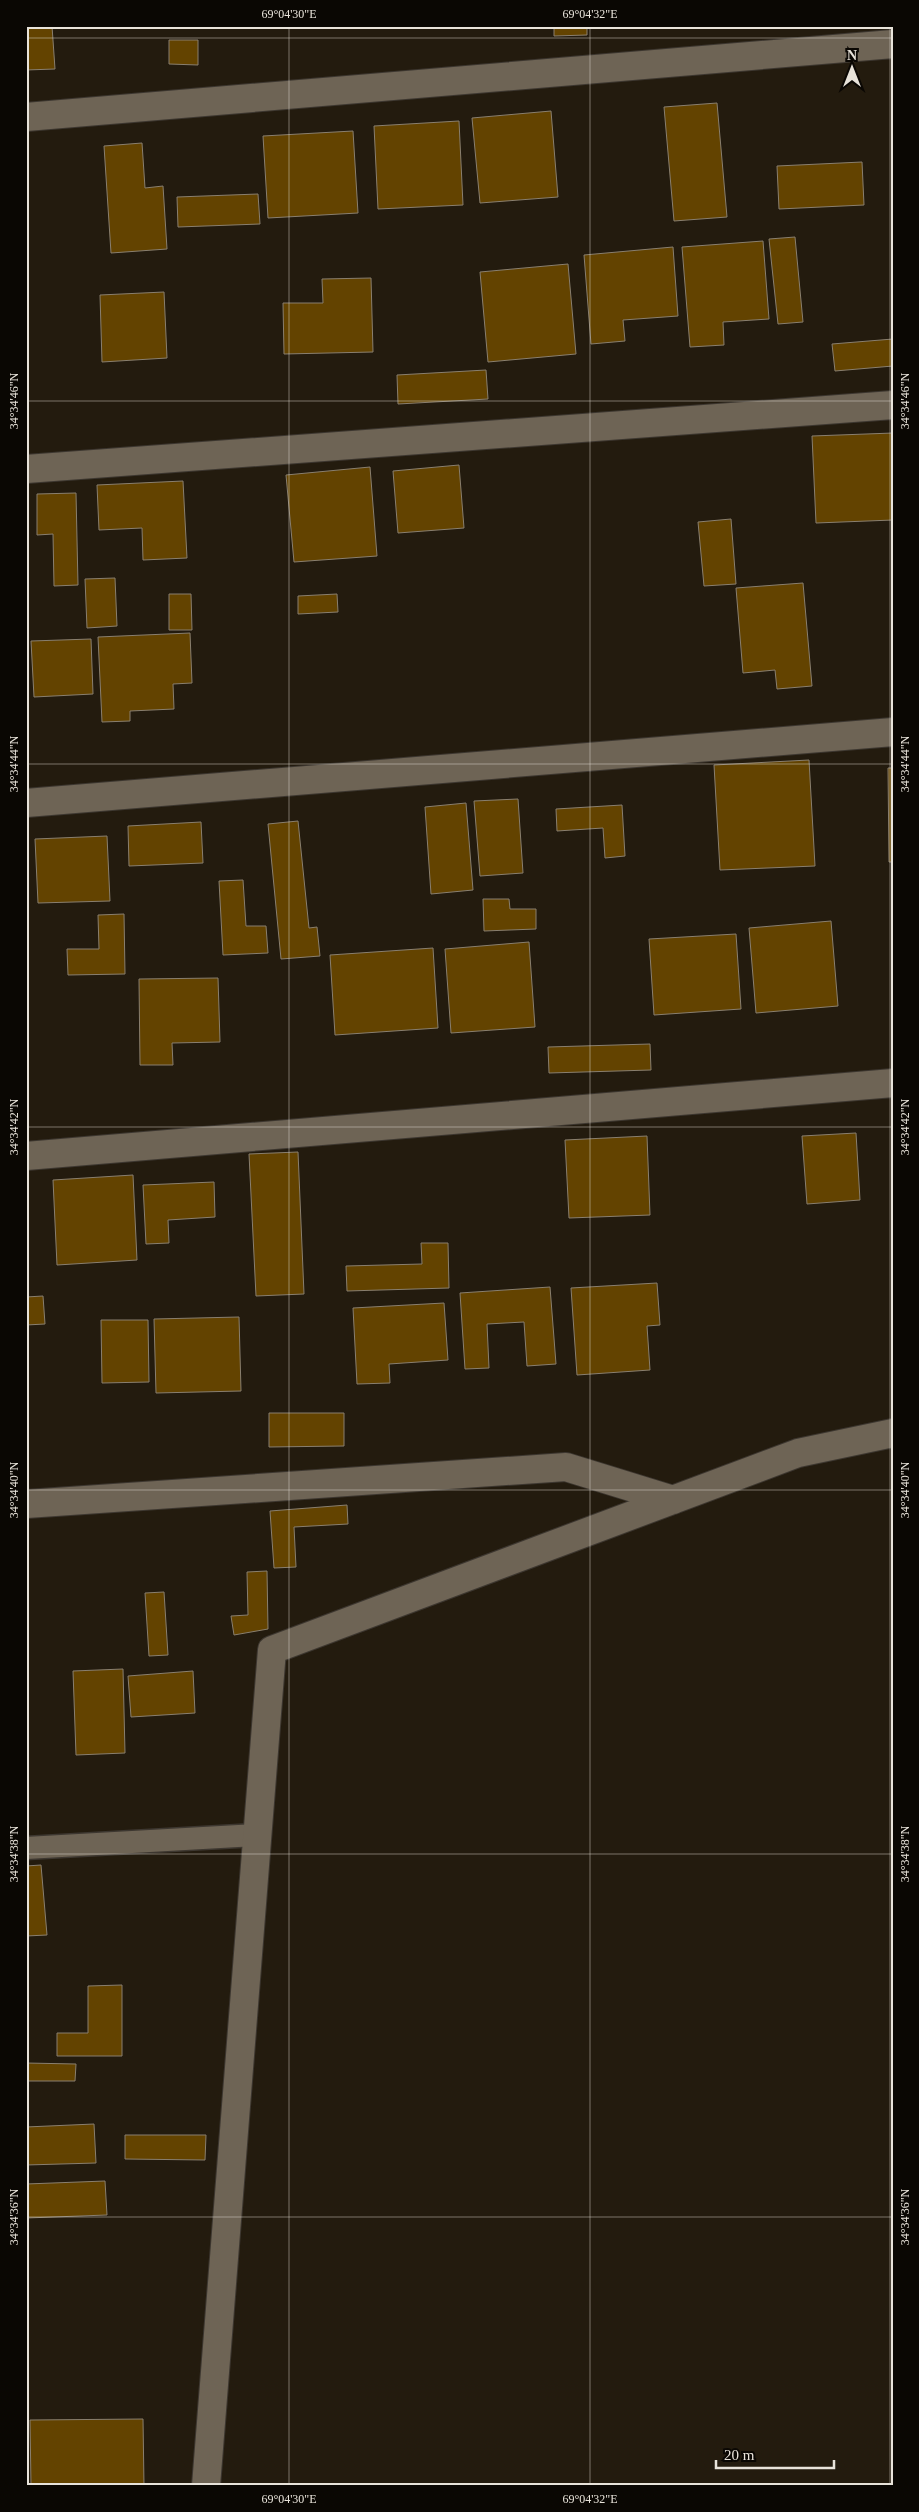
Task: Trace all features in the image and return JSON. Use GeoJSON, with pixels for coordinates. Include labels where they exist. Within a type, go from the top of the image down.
{"type":"FeatureCollection","features":[{"type":"Feature","properties":{"kind":"street"},"geometry":{"type":"LineString","coordinates":[[26,117],[893,44]]}},
{"type":"Feature","properties":{"kind":"street"},"geometry":{"type":"LineString","coordinates":[[26,469],[893,405]]}},
{"type":"Feature","properties":{"kind":"street"},"geometry":{"type":"LineString","coordinates":[[26,803],[893,732]]}},
{"type":"Feature","properties":{"kind":"street"},"geometry":{"type":"LineString","coordinates":[[26,1156],[893,1083]]}},
{"type":"Feature","properties":{"kind":"street"},"geometry":{"type":"LineString","coordinates":[[206,2486],[272,1650],[798,1453],[893,1433]]}},
{"type":"Feature","properties":{"kind":"street"},"geometry":{"type":"LineString","coordinates":[[26,1504],[566,1468],[673,1500]]}},
{"type":"Feature","properties":{"kind":"lane"},"geometry":{"type":"LineString","coordinates":[[26,1848],[257,1836]]}},
{"type":"Feature","properties":{"kind":"building"},"geometry":{"type":"Polygon","coordinates":[[[26,26],[52,26],[55,69],[26,70],[26,26]]]}},
{"type":"Feature","properties":{"kind":"building"},"geometry":{"type":"Polygon","coordinates":[[[554,26],[587,26],[587,35],[554,36],[554,26]]]}},
{"type":"Feature","properties":{"kind":"building"},"geometry":{"type":"Polygon","coordinates":[[[169,40],[198,40],[198,65],[169,64],[169,40]]]}},
{"type":"Feature","properties":{"kind":"building"},"geometry":{"type":"Polygon","coordinates":[[[717,103],[727,217],[674,221],[664,107],[717,103]]]}},
{"type":"Feature","properties":{"kind":"building"},"geometry":{"type":"Polygon","coordinates":[[[551,111],[558,197],[480,203],[472,118],[551,111]]]}},
{"type":"Feature","properties":{"kind":"building"},"geometry":{"type":"Polygon","coordinates":[[[459,121],[463,205],[378,209],[374,126],[459,121]]]}},
{"type":"Feature","properties":{"kind":"building"},"geometry":{"type":"Polygon","coordinates":[[[353,131],[358,213],[268,218],[263,136],[353,131]]]}},
{"type":"Feature","properties":{"kind":"building"},"geometry":{"type":"Polygon","coordinates":[[[142,143],[145,188],[163,186],[167,249],[111,253],[104,146],[142,143]]]}},
{"type":"Feature","properties":{"kind":"building"},"geometry":{"type":"Polygon","coordinates":[[[862,162],[864,205],[779,209],[777,166],[862,162]]]}},
{"type":"Feature","properties":{"kind":"building"},"geometry":{"type":"Polygon","coordinates":[[[258,194],[260,224],[178,227],[177,197],[258,194]]]}},
{"type":"Feature","properties":{"kind":"building"},"geometry":{"type":"Polygon","coordinates":[[[795,237],[803,322],[778,324],[769,239],[795,237]]]}},
{"type":"Feature","properties":{"kind":"building"},"geometry":{"type":"Polygon","coordinates":[[[763,241],[769,319],[723,322],[724,345],[690,347],[682,247],[763,241]]]}},
{"type":"Feature","properties":{"kind":"building"},"geometry":{"type":"Polygon","coordinates":[[[673,247],[678,316],[623,320],[625,341],[591,344],[584,255],[673,247]]]}},
{"type":"Feature","properties":{"kind":"building"},"geometry":{"type":"Polygon","coordinates":[[[568,264],[576,354],[488,362],[480,272],[568,264]]]}},
{"type":"Feature","properties":{"kind":"building"},"geometry":{"type":"Polygon","coordinates":[[[371,278],[373,352],[284,354],[283,303],[323,303],[322,279],[371,278]]]}},
{"type":"Feature","properties":{"kind":"building"},"geometry":{"type":"Polygon","coordinates":[[[164,292],[167,358],[102,362],[100,295],[164,292]]]}},
{"type":"Feature","properties":{"kind":"building"},"geometry":{"type":"Polygon","coordinates":[[[893,339],[893,366],[835,371],[832,344],[893,339]]]}},
{"type":"Feature","properties":{"kind":"building"},"geometry":{"type":"Polygon","coordinates":[[[486,370],[488,399],[398,404],[397,375],[486,370]]]}},
{"type":"Feature","properties":{"kind":"building"},"geometry":{"type":"Polygon","coordinates":[[[893,433],[893,520],[816,523],[812,436],[893,433]]]}},
{"type":"Feature","properties":{"kind":"building"},"geometry":{"type":"Polygon","coordinates":[[[459,465],[464,528],[398,533],[393,471],[459,465]]]}},
{"type":"Feature","properties":{"kind":"building"},"geometry":{"type":"Polygon","coordinates":[[[370,467],[377,556],[294,562],[286,475],[370,467]]]}},
{"type":"Feature","properties":{"kind":"building"},"geometry":{"type":"Polygon","coordinates":[[[183,481],[187,558],[143,560],[142,528],[99,530],[97,485],[183,481]]]}},
{"type":"Feature","properties":{"kind":"building"},"geometry":{"type":"Polygon","coordinates":[[[76,493],[78,585],[54,586],[53,534],[37,535],[37,494],[76,493]]]}},
{"type":"Feature","properties":{"kind":"building"},"geometry":{"type":"Polygon","coordinates":[[[731,519],[736,584],[704,586],[698,522],[731,519]]]}},
{"type":"Feature","properties":{"kind":"building"},"geometry":{"type":"Polygon","coordinates":[[[115,578],[117,626],[87,628],[85,579],[115,578]]]}},
{"type":"Feature","properties":{"kind":"building"},"geometry":{"type":"Polygon","coordinates":[[[803,583],[812,686],[777,689],[775,670],[743,673],[736,588],[803,583]]]}},
{"type":"Feature","properties":{"kind":"building"},"geometry":{"type":"Polygon","coordinates":[[[169,594],[191,594],[192,630],[169,630],[169,594]]]}},
{"type":"Feature","properties":{"kind":"building"},"geometry":{"type":"Polygon","coordinates":[[[337,594],[338,612],[298,614],[298,596],[337,594]]]}},
{"type":"Feature","properties":{"kind":"building"},"geometry":{"type":"Polygon","coordinates":[[[190,633],[192,683],[173,684],[174,709],[130,711],[130,721],[102,722],[98,637],[190,633]]]}},
{"type":"Feature","properties":{"kind":"building"},"geometry":{"type":"Polygon","coordinates":[[[91,639],[93,694],[34,697],[31,641],[91,639]]]}},
{"type":"Feature","properties":{"kind":"building"},"geometry":{"type":"Polygon","coordinates":[[[809,760],[815,866],[720,870],[714,765],[809,760]]]}},
{"type":"Feature","properties":{"kind":"building"},"geometry":{"type":"Polygon","coordinates":[[[888,768],[893,768],[893,862],[889,862],[888,768]]]}},
{"type":"Feature","properties":{"kind":"building"},"geometry":{"type":"Polygon","coordinates":[[[518,799],[523,873],[480,876],[474,801],[518,799]]]}},
{"type":"Feature","properties":{"kind":"building"},"geometry":{"type":"Polygon","coordinates":[[[466,803],[473,890],[431,894],[425,807],[466,803]]]}},
{"type":"Feature","properties":{"kind":"building"},"geometry":{"type":"Polygon","coordinates":[[[622,805],[625,856],[605,858],[603,828],[557,831],[556,809],[622,805]]]}},
{"type":"Feature","properties":{"kind":"building"},"geometry":{"type":"Polygon","coordinates":[[[298,821],[309,928],[317,927],[320,956],[281,959],[268,824],[298,821]]]}},
{"type":"Feature","properties":{"kind":"building"},"geometry":{"type":"Polygon","coordinates":[[[201,822],[203,863],[129,866],[128,826],[201,822]]]}},
{"type":"Feature","properties":{"kind":"building"},"geometry":{"type":"Polygon","coordinates":[[[107,836],[110,901],[38,903],[35,839],[107,836]]]}},
{"type":"Feature","properties":{"kind":"building"},"geometry":{"type":"Polygon","coordinates":[[[243,880],[246,926],[266,926],[268,953],[223,955],[219,881],[243,880]]]}},
{"type":"Feature","properties":{"kind":"building"},"geometry":{"type":"Polygon","coordinates":[[[483,899],[509,899],[510,909],[536,909],[536,929],[484,931],[483,899]]]}},
{"type":"Feature","properties":{"kind":"building"},"geometry":{"type":"Polygon","coordinates":[[[124,914],[125,974],[68,975],[67,949],[99,949],[98,915],[124,914]]]}},
{"type":"Feature","properties":{"kind":"building"},"geometry":{"type":"Polygon","coordinates":[[[831,921],[838,1006],[756,1013],[749,928],[831,921]]]}},
{"type":"Feature","properties":{"kind":"building"},"geometry":{"type":"Polygon","coordinates":[[[736,934],[741,1009],[654,1015],[649,939],[736,934]]]}},
{"type":"Feature","properties":{"kind":"building"},"geometry":{"type":"Polygon","coordinates":[[[529,942],[535,1027],[451,1033],[445,949],[529,942]]]}},
{"type":"Feature","properties":{"kind":"building"},"geometry":{"type":"Polygon","coordinates":[[[433,948],[438,1028],[335,1035],[330,955],[433,948]]]}},
{"type":"Feature","properties":{"kind":"building"},"geometry":{"type":"Polygon","coordinates":[[[218,978],[220,1042],[172,1043],[173,1065],[140,1065],[139,979],[218,978]]]}},
{"type":"Feature","properties":{"kind":"building"},"geometry":{"type":"Polygon","coordinates":[[[650,1044],[651,1070],[549,1073],[548,1047],[650,1044]]]}},
{"type":"Feature","properties":{"kind":"building"},"geometry":{"type":"Polygon","coordinates":[[[856,1133],[860,1200],[807,1204],[802,1136],[856,1133]]]}},
{"type":"Feature","properties":{"kind":"building"},"geometry":{"type":"Polygon","coordinates":[[[647,1136],[650,1215],[569,1218],[565,1140],[647,1136]]]}},
{"type":"Feature","properties":{"kind":"building"},"geometry":{"type":"Polygon","coordinates":[[[298,1152],[304,1294],[256,1296],[249,1154],[298,1152]]]}},
{"type":"Feature","properties":{"kind":"building"},"geometry":{"type":"Polygon","coordinates":[[[133,1175],[137,1260],[57,1265],[53,1180],[133,1175]]]}},
{"type":"Feature","properties":{"kind":"building"},"geometry":{"type":"Polygon","coordinates":[[[214,1182],[215,1217],[168,1220],[169,1243],[146,1244],[143,1185],[214,1182]]]}},
{"type":"Feature","properties":{"kind":"building"},"geometry":{"type":"Polygon","coordinates":[[[421,1243],[448,1243],[449,1288],[347,1291],[346,1266],[422,1264],[421,1243]]]}},
{"type":"Feature","properties":{"kind":"building"},"geometry":{"type":"Polygon","coordinates":[[[657,1283],[660,1325],[647,1326],[650,1370],[577,1375],[571,1288],[657,1283]]]}},
{"type":"Feature","properties":{"kind":"building"},"geometry":{"type":"Polygon","coordinates":[[[550,1287],[556,1364],[527,1366],[524,1322],[487,1324],[489,1368],[465,1369],[460,1293],[550,1287]]]}},
{"type":"Feature","properties":{"kind":"building"},"geometry":{"type":"Polygon","coordinates":[[[43,1296],[45,1324],[26,1325],[26,1297],[43,1296]]]}},
{"type":"Feature","properties":{"kind":"building"},"geometry":{"type":"Polygon","coordinates":[[[444,1303],[448,1360],[389,1364],[390,1383],[357,1384],[353,1308],[444,1303]]]}},
{"type":"Feature","properties":{"kind":"building"},"geometry":{"type":"Polygon","coordinates":[[[239,1317],[241,1391],[156,1393],[154,1319],[239,1317]]]}},
{"type":"Feature","properties":{"kind":"building"},"geometry":{"type":"Polygon","coordinates":[[[101,1320],[148,1320],[149,1382],[102,1383],[101,1320]]]}},
{"type":"Feature","properties":{"kind":"building"},"geometry":{"type":"Polygon","coordinates":[[[269,1413],[344,1413],[344,1446],[269,1447],[269,1413]]]}},
{"type":"Feature","properties":{"kind":"building"},"geometry":{"type":"Polygon","coordinates":[[[347,1505],[348,1524],[294,1527],[296,1567],[274,1568],[270,1511],[347,1505]]]}},
{"type":"Feature","properties":{"kind":"building"},"geometry":{"type":"Polygon","coordinates":[[[267,1571],[268,1629],[234,1635],[231,1616],[248,1615],[247,1572],[267,1571]]]}},
{"type":"Feature","properties":{"kind":"building"},"geometry":{"type":"Polygon","coordinates":[[[164,1592],[168,1655],[149,1656],[145,1593],[164,1592]]]}},
{"type":"Feature","properties":{"kind":"building"},"geometry":{"type":"Polygon","coordinates":[[[123,1669],[125,1753],[76,1755],[73,1671],[123,1669]]]}},
{"type":"Feature","properties":{"kind":"building"},"geometry":{"type":"Polygon","coordinates":[[[193,1671],[195,1713],[131,1717],[128,1676],[193,1671]]]}},
{"type":"Feature","properties":{"kind":"building"},"geometry":{"type":"Polygon","coordinates":[[[41,1865],[47,1935],[26,1936],[26,1866],[41,1865]]]}},
{"type":"Feature","properties":{"kind":"building"},"geometry":{"type":"Polygon","coordinates":[[[122,1985],[122,2056],[57,2056],[57,2033],[88,2033],[88,1986],[122,1985]]]}},
{"type":"Feature","properties":{"kind":"building"},"geometry":{"type":"Polygon","coordinates":[[[26,2063],[76,2064],[75,2081],[26,2081],[26,2063]]]}},
{"type":"Feature","properties":{"kind":"building"},"geometry":{"type":"Polygon","coordinates":[[[94,2124],[96,2163],[26,2165],[26,2127],[94,2124]]]}},
{"type":"Feature","properties":{"kind":"building"},"geometry":{"type":"Polygon","coordinates":[[[125,2135],[206,2135],[205,2160],[125,2159],[125,2135]]]}},
{"type":"Feature","properties":{"kind":"building"},"geometry":{"type":"Polygon","coordinates":[[[105,2181],[107,2215],[26,2218],[26,2184],[105,2181]]]}},
{"type":"Feature","properties":{"kind":"building"},"geometry":{"type":"Polygon","coordinates":[[[143,2419],[144,2486],[31,2486],[30,2420],[143,2419]]]}}]}
